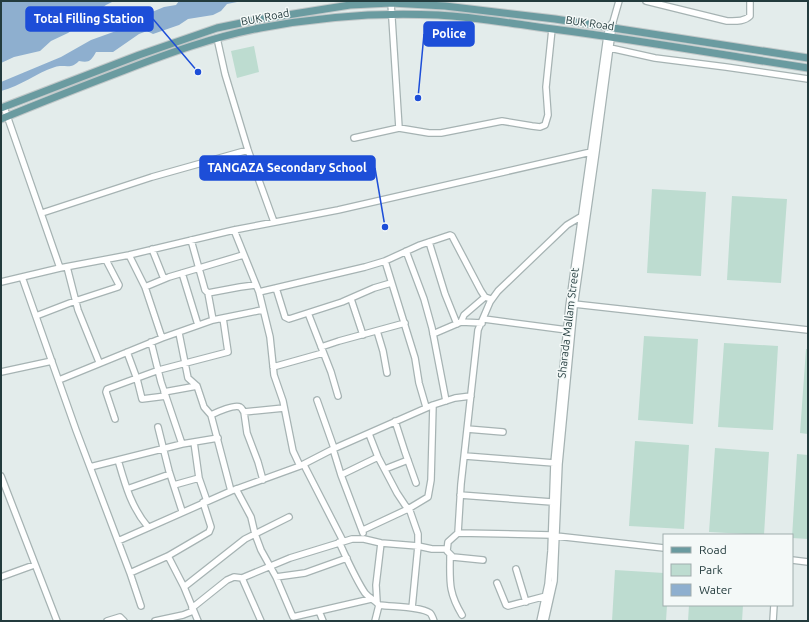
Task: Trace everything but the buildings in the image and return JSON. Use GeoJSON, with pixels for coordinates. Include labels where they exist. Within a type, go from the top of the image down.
{"type":"FeatureCollection","features":[{"type":"Feature","properties":{"kind":"main road","name":"BUK Road"},"geometry":{"type":"LineString","coordinates":[[3,108],[179,40],[217,28],[302,12],[379,2],[445,6],[612,26],[808,58]]}},
{"type":"Feature","properties":{"kind":"main road","name":"BUK Road"},"geometry":{"type":"LineString","coordinates":[[4,118],[146,62],[217,38],[259,28],[305,21],[356,16],[392,14],[454,16],[678,47],[808,68]]}},
{"type":"Feature","properties":{"kind":"main road"},"geometry":{"type":"LineString","coordinates":[[678,47],[680,37]]}},
{"type":"Feature","properties":{"kind":"street","name":"Sharada Mallam Street"},"geometry":{"type":"LineString","coordinates":[[594,152],[609,37],[619,1]]}},
{"type":"Feature","properties":{"kind":"street"},"geometry":{"type":"LineString","coordinates":[[646,1],[727,21],[744,20],[750,16],[750,1]]}},
{"type":"Feature","properties":{"kind":"street"},"geometry":{"type":"LineString","coordinates":[[391,3],[399,128]]}},
{"type":"Feature","properties":{"kind":"street"},"geometry":{"type":"LineString","coordinates":[[354,138],[399,128],[429,133],[441,133],[502,121],[540,127],[545,125],[548,115],[546,87],[552,29]]}},
{"type":"Feature","properties":{"kind":"street","name":"Sharada Mallam Street"},"geometry":{"type":"LineString","coordinates":[[545,621],[554,581],[552,502],[554,463],[570,292],[584,217],[610,48],[609,37]]}},
{"type":"Feature","properties":{"kind":"street"},"geometry":{"type":"LineString","coordinates":[[217,38],[225,74],[248,150],[274,222]]}},
{"type":"Feature","properties":{"kind":"street"},"geometry":{"type":"LineString","coordinates":[[610,48],[655,58],[808,79]]}},
{"type":"Feature","properties":{"kind":"street"},"geometry":{"type":"LineString","coordinates":[[3,108],[4,118],[42,213],[60,268]]}},
{"type":"Feature","properties":{"kind":"street"},"geometry":{"type":"LineString","coordinates":[[42,213],[152,178],[248,150]]}},
{"type":"Feature","properties":{"kind":"street"},"geometry":{"type":"LineString","coordinates":[[1,282],[60,268],[129,255],[234,230],[338,210],[594,152]]}},
{"type":"Feature","properties":{"kind":"street","name":"Sharada Mallam Street"},"geometry":{"type":"LineString","coordinates":[[540,621],[548,584],[554,535],[574,304],[584,217]]}},
{"type":"Feature","properties":{"kind":"street"},"geometry":{"type":"LineString","coordinates":[[458,533],[460,495],[478,330],[492,299],[498,291],[567,225],[584,217]]}},
{"type":"Feature","properties":{"kind":"street"},"geometry":{"type":"LineString","coordinates":[[234,230],[259,292],[262,310],[270,337],[274,375],[284,408],[293,451],[341,542],[360,585],[370,599],[378,603],[412,608],[430,613],[434,621]]}},
{"type":"Feature","properties":{"kind":"street"},"geometry":{"type":"LineString","coordinates":[[259,292],[366,267],[385,261],[446,235],[452,236],[485,296],[492,299]]}},
{"type":"Feature","properties":{"kind":"street"},"geometry":{"type":"LineString","coordinates":[[191,240],[205,290],[208,293],[213,320]]}},
{"type":"Feature","properties":{"kind":"street"},"geometry":{"type":"LineString","coordinates":[[428,242],[445,294],[459,323]]}},
{"type":"Feature","properties":{"kind":"street"},"geometry":{"type":"LineString","coordinates":[[152,249],[164,279]]}},
{"type":"Feature","properties":{"kind":"street"},"geometry":{"type":"LineString","coordinates":[[406,251],[424,299],[433,334],[446,401]]}},
{"type":"Feature","properties":{"kind":"street"},"geometry":{"type":"LineString","coordinates":[[129,255],[145,287],[162,338]]}},
{"type":"Feature","properties":{"kind":"street"},"geometry":{"type":"LineString","coordinates":[[145,287],[182,273],[243,255]]}},
{"type":"Feature","properties":{"kind":"street"},"geometry":{"type":"LineString","coordinates":[[36,316],[119,287],[106,260]]}},
{"type":"Feature","properties":{"kind":"street"},"geometry":{"type":"LineString","coordinates":[[385,261],[415,358],[419,383],[426,407]]}},
{"type":"Feature","properties":{"kind":"street"},"geometry":{"type":"LineString","coordinates":[[67,267],[83,324],[99,362]]}},
{"type":"Feature","properties":{"kind":"street"},"geometry":{"type":"LineString","coordinates":[[182,273],[198,325]]}},
{"type":"Feature","properties":{"kind":"street"},"geometry":{"type":"LineString","coordinates":[[22,277],[141,606]]}},
{"type":"Feature","properties":{"kind":"street"},"geometry":{"type":"LineString","coordinates":[[276,288],[286,318],[289,319],[351,299],[374,288],[391,283]]}},
{"type":"Feature","properties":{"kind":"street"},"geometry":{"type":"LineString","coordinates":[[208,293],[255,285]]}},
{"type":"Feature","properties":{"kind":"street"},"geometry":{"type":"LineString","coordinates":[[459,323],[464,315],[485,296]]}},
{"type":"Feature","properties":{"kind":"street"},"geometry":{"type":"LineString","coordinates":[[351,299],[363,335]]}},
{"type":"Feature","properties":{"kind":"street"},"geometry":{"type":"LineString","coordinates":[[574,304],[808,330]]}},
{"type":"Feature","properties":{"kind":"street"},"geometry":{"type":"LineString","coordinates":[[59,380],[99,362],[198,325],[213,320],[262,310]]}},
{"type":"Feature","properties":{"kind":"street"},"geometry":{"type":"LineString","coordinates":[[308,312],[338,396]]}},
{"type":"Feature","properties":{"kind":"street"},"geometry":{"type":"LineString","coordinates":[[115,419],[106,390],[159,370],[228,352],[223,318]]}},
{"type":"Feature","properties":{"kind":"street"},"geometry":{"type":"LineString","coordinates":[[433,334],[459,323],[483,321],[567,330]]}},
{"type":"Feature","properties":{"kind":"street"},"geometry":{"type":"LineString","coordinates":[[273,367],[322,350],[339,341],[405,323]]}},
{"type":"Feature","properties":{"kind":"street"},"geometry":{"type":"LineString","coordinates":[[377,331],[387,372]]}},
{"type":"Feature","properties":{"kind":"street"},"geometry":{"type":"LineString","coordinates":[[179,333],[188,378],[197,386],[204,407],[211,415],[233,490],[251,517],[261,550],[276,577],[293,617],[370,599]]}},
{"type":"Feature","properties":{"kind":"street"},"geometry":{"type":"LineString","coordinates":[[151,342],[165,394],[182,444]]}},
{"type":"Feature","properties":{"kind":"street"},"geometry":{"type":"LineString","coordinates":[[127,352],[137,379],[142,400],[197,386]]}},
{"type":"Feature","properties":{"kind":"street"},"geometry":{"type":"LineString","coordinates":[[1,372],[52,361]]}},
{"type":"Feature","properties":{"kind":"street"},"geometry":{"type":"LineString","coordinates":[[118,541],[233,490],[302,466],[333,449],[433,404],[471,396]]}},
{"type":"Feature","properties":{"kind":"street"},"geometry":{"type":"LineString","coordinates":[[317,400],[341,475],[363,530],[364,539]]}},
{"type":"Feature","properties":{"kind":"street"},"geometry":{"type":"LineString","coordinates":[[363,530],[408,509],[426,499],[430,493],[433,404]]}},
{"type":"Feature","properties":{"kind":"street"},"geometry":{"type":"LineString","coordinates":[[211,415],[237,406],[241,408],[244,412],[247,433],[263,480]]}},
{"type":"Feature","properties":{"kind":"street"},"geometry":{"type":"LineString","coordinates":[[244,412],[284,408]]}},
{"type":"Feature","properties":{"kind":"street"},"geometry":{"type":"LineString","coordinates":[[395,421],[416,483]]}},
{"type":"Feature","properties":{"kind":"street"},"geometry":{"type":"LineString","coordinates":[[158,427],[170,474],[182,512]]}},
{"type":"Feature","properties":{"kind":"street"},"geometry":{"type":"LineString","coordinates":[[467,429],[503,432]]}},
{"type":"Feature","properties":{"kind":"street"},"geometry":{"type":"LineString","coordinates":[[369,434],[378,457],[405,506],[410,511],[418,534],[412,608]]}},
{"type":"Feature","properties":{"kind":"street"},"geometry":{"type":"LineString","coordinates":[[90,467],[164,448],[218,438]]}},
{"type":"Feature","properties":{"kind":"street"},"geometry":{"type":"LineString","coordinates":[[130,573],[168,556],[209,532],[211,527],[199,478],[194,442]]}},
{"type":"Feature","properties":{"kind":"street"},"geometry":{"type":"LineString","coordinates":[[465,456],[554,463]]}},
{"type":"Feature","properties":{"kind":"street"},"geometry":{"type":"LineString","coordinates":[[341,475],[378,457]]}},
{"type":"Feature","properties":{"kind":"street"},"geometry":{"type":"LineString","coordinates":[[118,460],[126,489],[133,504],[148,527]]}},
{"type":"Feature","properties":{"kind":"street"},"geometry":{"type":"LineString","coordinates":[[385,469],[408,460]]}},
{"type":"Feature","properties":{"kind":"street"},"geometry":{"type":"LineString","coordinates":[[126,489],[170,474]]}},
{"type":"Feature","properties":{"kind":"street"},"geometry":{"type":"LineString","coordinates":[[1,476],[3,485],[57,621]]}},
{"type":"Feature","properties":{"kind":"street"},"geometry":{"type":"LineString","coordinates":[[174,485],[199,478]]}},
{"type":"Feature","properties":{"kind":"street"},"geometry":{"type":"LineString","coordinates":[[460,495],[552,502]]}},
{"type":"Feature","properties":{"kind":"street"},"geometry":{"type":"LineString","coordinates":[[184,587],[202,574],[232,548],[255,534],[289,517]]}},
{"type":"Feature","properties":{"kind":"street"},"geometry":{"type":"LineString","coordinates":[[462,615],[451,592],[449,579],[450,556],[447,549],[448,542],[458,533],[554,535],[663,548]]}},
{"type":"Feature","properties":{"kind":"street"},"geometry":{"type":"LineString","coordinates":[[155,621],[183,615],[223,582],[232,578],[242,578],[270,566],[341,542],[358,538],[381,543],[418,546],[432,549],[447,549]]}},
{"type":"Feature","properties":{"kind":"street"},"geometry":{"type":"LineString","coordinates":[[375,621],[378,603],[376,584],[381,543]]}},
{"type":"Feature","properties":{"kind":"street"},"geometry":{"type":"LineString","coordinates":[[168,556],[184,587],[198,621]]}},
{"type":"Feature","properties":{"kind":"street"},"geometry":{"type":"LineString","coordinates":[[450,556],[484,560]]}},
{"type":"Feature","properties":{"kind":"street"},"geometry":{"type":"LineString","coordinates":[[276,577],[305,573],[347,558]]}},
{"type":"Feature","properties":{"kind":"street"},"geometry":{"type":"LineString","coordinates":[[793,560],[808,562]]}},
{"type":"Feature","properties":{"kind":"street"},"geometry":{"type":"LineString","coordinates":[[1,577],[34,565]]}},
{"type":"Feature","properties":{"kind":"street"},"geometry":{"type":"LineString","coordinates":[[516,569],[526,602]]}},
{"type":"Feature","properties":{"kind":"street"},"geometry":{"type":"LineString","coordinates":[[242,578],[261,621]]}},
{"type":"Feature","properties":{"kind":"street"},"geometry":{"type":"LineString","coordinates":[[497,584],[508,606],[546,596]]}},
{"type":"Feature","properties":{"kind":"street"},"geometry":{"type":"LineString","coordinates":[[773,621],[774,606]]}},
{"type":"Feature","properties":{"kind":"street"},"geometry":{"type":"LineString","coordinates":[[319,611],[323,621]]}},
{"type":"Feature","properties":{"kind":"street"},"geometry":{"type":"LineString","coordinates":[[107,621],[120,617],[124,621]]}},
{"type":"Feature","properties":{"kind":"green space"},"geometry":{"type":"Polygon","coordinates":[[[254,46],[259,72],[237,78],[231,51],[254,46]]]}},
{"type":"Feature","properties":{"kind":"green space"},"geometry":{"type":"Polygon","coordinates":[[[652,189],[706,192],[701,276],[647,273],[652,189]]]}},
{"type":"Feature","properties":{"kind":"green space"},"geometry":{"type":"Polygon","coordinates":[[[732,196],[787,199],[781,283],[727,280],[732,196]]]}},
{"type":"Feature","properties":{"kind":"green space"},"geometry":{"type":"Polygon","coordinates":[[[644,336],[698,339],[693,424],[638,420],[644,336]]]}},
{"type":"Feature","properties":{"kind":"green space"},"geometry":{"type":"Polygon","coordinates":[[[724,343],[778,346],[773,430],[718,427],[724,343]]]}},
{"type":"Feature","properties":{"kind":"green space"},"geometry":{"type":"Polygon","coordinates":[[[806,349],[808,349],[808,434],[800,433],[806,349]]]}},
{"type":"Feature","properties":{"kind":"green space"},"geometry":{"type":"Polygon","coordinates":[[[635,441],[689,445],[684,529],[629,526],[635,441]]]}},
{"type":"Feature","properties":{"kind":"green space"},"geometry":{"type":"Polygon","coordinates":[[[715,448],[769,452],[764,534],[709,532],[715,448]]]}},
{"type":"Feature","properties":{"kind":"green space"},"geometry":{"type":"Polygon","coordinates":[[[797,454],[808,455],[808,539],[793,538],[797,454]]]}},
{"type":"Feature","properties":{"kind":"green space"},"geometry":{"type":"Polygon","coordinates":[[[615,570],[663,573],[663,606],[667,606],[666,621],[612,621],[615,570]]]}},
{"type":"Feature","properties":{"kind":"green space"},"geometry":{"type":"Polygon","coordinates":[[[689,606],[743,606],[742,621],[688,621],[689,606]]]}},
{"type":"Feature","properties":{"kind":"water"},"geometry":{"type":"Polygon","coordinates":[[[1,1],[114,1],[106,5],[68,33],[51,41],[40,51],[14,57],[1,63],[1,1]]]}},
{"type":"Feature","properties":{"kind":"water"},"geometry":{"type":"Polygon","coordinates":[[[179,1],[242,1],[227,4],[221,11],[213,15],[188,19],[179,25],[153,34],[147,31],[139,34],[113,52],[96,52],[89,61],[79,61],[72,66],[55,67],[1,91],[1,82],[61,57],[91,40],[130,26],[152,12],[164,7],[176,5],[179,1]]]}},
{"type":"Feature","properties":{"kind":"place","name":"Total Filling Station"},"geometry":{"type":"Point","coordinates":[198,72]}},
{"type":"Feature","properties":{"kind":"place","name":"Police"},"geometry":{"type":"Point","coordinates":[418,98]}},
{"type":"Feature","properties":{"kind":"place","name":"TANGAZA Secondary School"},"geometry":{"type":"Point","coordinates":[385,227]}}]}
